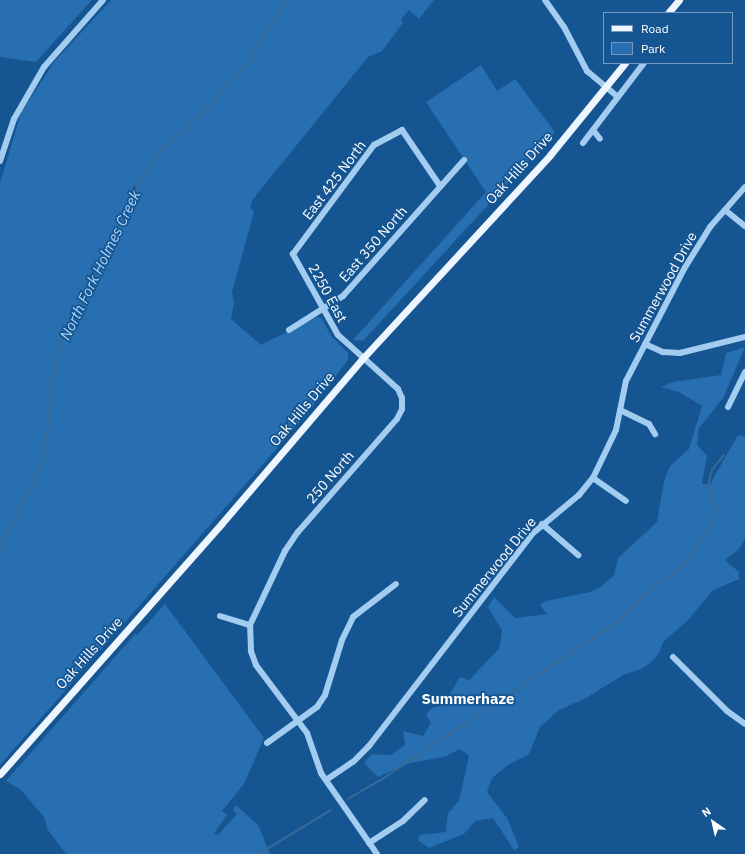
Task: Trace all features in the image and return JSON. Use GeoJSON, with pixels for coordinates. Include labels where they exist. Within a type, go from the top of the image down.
{"type":"FeatureCollection","features":[{"type":"Feature","properties":{"kind":"main road"},"geometry":{"type":"LineString","coordinates":[[669,12],[679,0]]}},
{"type":"Feature","properties":{"kind":"main road","name":"Oak Hills Drive"},"geometry":{"type":"LineString","coordinates":[[0,774],[222,523],[363,358],[550,155],[624,64]]}},
{"type":"Feature","properties":{"kind":"street"},"geometry":{"type":"LineString","coordinates":[[0,160],[2,149],[14,119],[44,67],[102,0]]}},
{"type":"Feature","properties":{"kind":"street"},"geometry":{"type":"LineString","coordinates":[[545,0],[564,27],[587,70],[618,97]]}},
{"type":"Feature","properties":{"kind":"street"},"geometry":{"type":"LineString","coordinates":[[583,142],[643,64]]}},
{"type":"Feature","properties":{"kind":"street","name":"East 425 North"},"geometry":{"type":"LineString","coordinates":[[293,254],[374,145],[402,130],[440,186]]}},
{"type":"Feature","properties":{"kind":"street"},"geometry":{"type":"LineString","coordinates":[[592,130],[600,139]]}},
{"type":"Feature","properties":{"kind":"street","name":"East 350 North"},"geometry":{"type":"LineString","coordinates":[[289,330],[343,296],[464,160]]}},
{"type":"Feature","properties":{"kind":"street","name":"Summerwood Drive"},"geometry":{"type":"LineString","coordinates":[[326,780],[353,762],[369,746],[542,524],[579,495],[593,478],[616,430],[626,381],[645,344],[696,248],[745,187]]}},
{"type":"Feature","properties":{"kind":"street"},"geometry":{"type":"LineString","coordinates":[[725,210],[745,226]]}},
{"type":"Feature","properties":{"kind":"street","name":"2250 East"},"geometry":{"type":"LineString","coordinates":[[293,254],[338,335],[363,358]]}},
{"type":"Feature","properties":{"kind":"street"},"geometry":{"type":"LineString","coordinates":[[645,344],[663,352],[698,350],[745,337]]}},
{"type":"Feature","properties":{"kind":"street","name":"250 North"},"geometry":{"type":"LineString","coordinates":[[250,625],[285,551],[298,532],[397,419],[402,409],[402,398],[398,389],[363,358]]}},
{"type":"Feature","properties":{"kind":"street"},"geometry":{"type":"LineString","coordinates":[[728,406],[745,372]]}},
{"type":"Feature","properties":{"kind":"street"},"geometry":{"type":"LineString","coordinates":[[620,410],[649,424],[655,434]]}},
{"type":"Feature","properties":{"kind":"street"},"geometry":{"type":"LineString","coordinates":[[593,478],[626,501]]}},
{"type":"Feature","properties":{"kind":"street"},"geometry":{"type":"LineString","coordinates":[[542,524],[578,555]]}},
{"type":"Feature","properties":{"kind":"street"},"geometry":{"type":"LineString","coordinates":[[267,743],[317,707],[324,695],[342,640],[353,617],[396,584]]}},
{"type":"Feature","properties":{"kind":"street"},"geometry":{"type":"LineString","coordinates":[[220,616],[250,625],[251,651],[256,665],[307,733],[317,763],[326,780],[376,854]]}},
{"type":"Feature","properties":{"kind":"street"},"geometry":{"type":"LineString","coordinates":[[673,657],[727,711],[745,724]]}},
{"type":"Feature","properties":{"kind":"street"},"geometry":{"type":"LineString","coordinates":[[369,843],[403,821],[425,800]]}},
{"type":"Feature","properties":{"kind":"green space"},"geometry":{"type":"Polygon","coordinates":[[[0,0],[92,0],[36,62],[0,57],[0,0]]]}},
{"type":"Feature","properties":{"kind":"green space"},"geometry":{"type":"Polygon","coordinates":[[[111,0],[434,0],[419,19],[409,10],[401,19],[403,23],[382,51],[368,57],[253,199],[250,208],[254,212],[232,292],[234,303],[231,319],[261,345],[317,317],[322,319],[331,336],[348,353],[348,360],[307,414],[0,765],[0,183],[21,113],[54,62],[111,0]]]}},
{"type":"Feature","properties":{"kind":"green space"},"geometry":{"type":"Polygon","coordinates":[[[481,65],[497,91],[515,79],[555,132],[363,341],[353,340],[486,192],[426,102],[481,65]]]}},
{"type":"Feature","properties":{"kind":"green space"},"geometry":{"type":"Polygon","coordinates":[[[745,347],[723,398],[699,428],[697,445],[707,456],[702,484],[710,484],[738,435],[745,436],[745,539],[740,548],[725,560],[739,572],[739,579],[712,591],[688,620],[663,642],[659,653],[650,663],[641,669],[623,675],[586,698],[559,710],[540,727],[529,754],[508,765],[492,778],[487,792],[507,818],[519,847],[514,850],[493,818],[475,821],[464,834],[429,848],[418,840],[420,835],[446,832],[448,813],[459,801],[469,756],[460,749],[444,757],[410,763],[378,777],[364,763],[372,754],[391,755],[405,745],[403,731],[423,736],[431,723],[426,715],[429,711],[434,707],[443,706],[460,677],[469,680],[499,649],[502,630],[488,607],[494,597],[515,618],[547,614],[540,605],[546,601],[590,592],[601,587],[614,575],[618,558],[657,522],[664,481],[670,466],[689,449],[702,406],[679,392],[661,387],[673,382],[721,375],[726,353],[745,347]]]}},
{"type":"Feature","properties":{"kind":"green space"},"geometry":{"type":"Polygon","coordinates":[[[165,604],[264,738],[244,784],[222,811],[227,815],[214,833],[218,835],[237,814],[233,810],[236,805],[258,825],[270,854],[66,854],[48,830],[44,817],[20,789],[6,781],[135,634],[137,635],[165,604]]]}},
{"type":"Feature","properties":{"kind":"waterway","name":"North Fork Holmes Creek"},"geometry":{"type":"LineString","coordinates":[[0,549],[41,466],[48,427],[51,384],[63,337],[132,196],[163,150],[210,105],[249,62],[271,24],[289,0]]}},
{"type":"Feature","properties":{"kind":"waterway","name":"North Fork Holmes Creek"},"geometry":{"type":"LineString","coordinates":[[348,799],[381,780],[613,625],[650,591],[683,566],[711,525],[716,509],[708,486],[712,470],[724,455]]}},
{"type":"Feature","properties":{"kind":"waterway","name":"North Fork Holmes Creek"},"geometry":{"type":"LineString","coordinates":[[259,854],[331,810]]}},
{"type":"Feature","properties":{"kind":"district","name":"Summerhaze"},"geometry":{"type":"Point","coordinates":[468,699]}}]}
